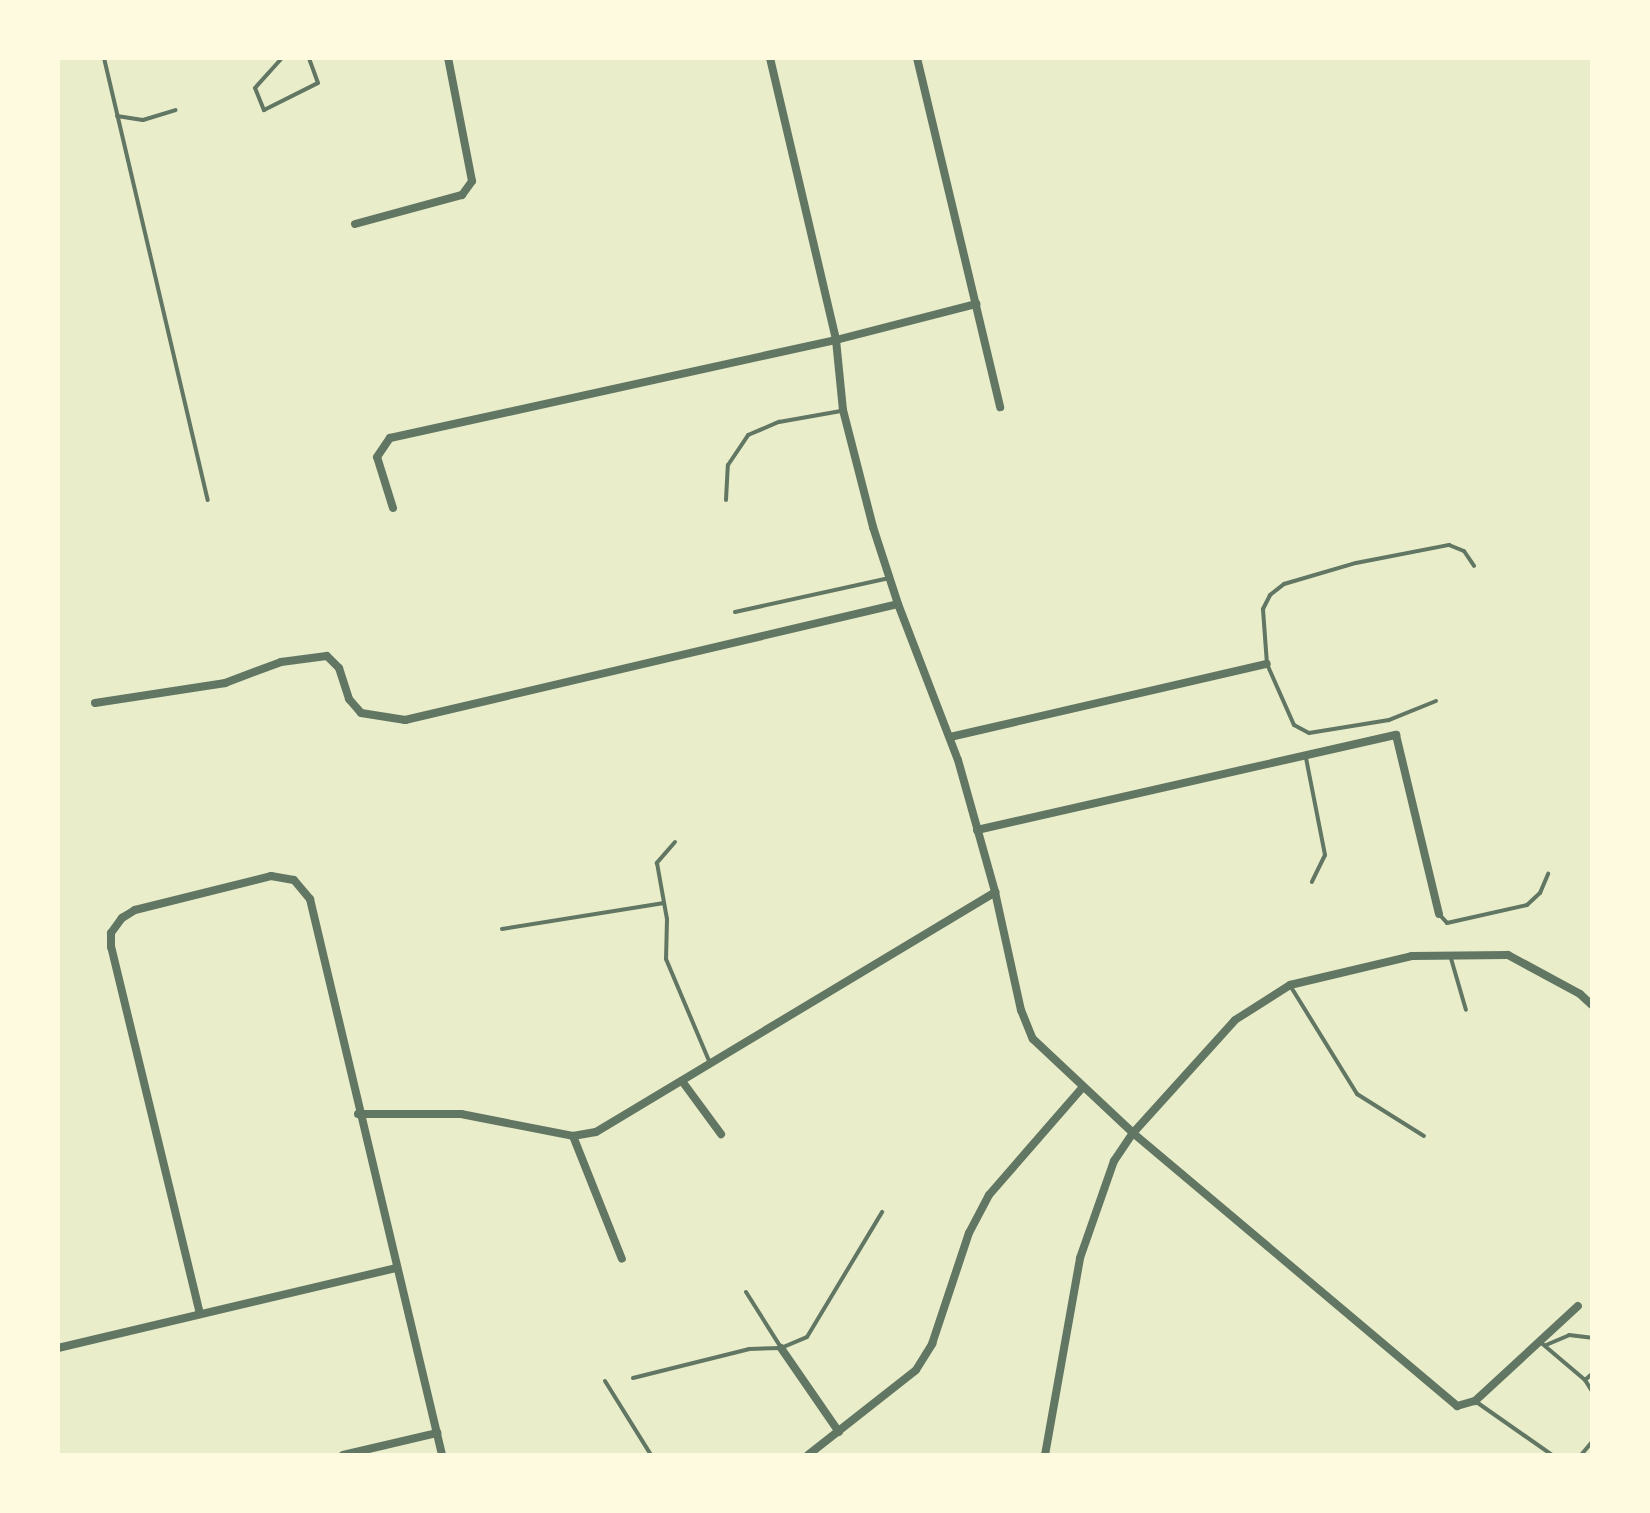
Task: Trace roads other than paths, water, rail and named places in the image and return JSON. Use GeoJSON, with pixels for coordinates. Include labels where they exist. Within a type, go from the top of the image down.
{"type":"FeatureCollection","features":[{"type":"Feature","properties":{"kind":"street"},"geometry":{"type":"LineString","coordinates":[[355,224],[462,195],[472,181],[448,58]]}},
{"type":"Feature","properties":{"kind":"street"},"geometry":{"type":"LineString","coordinates":[[917,58],[1000,407]]}},
{"type":"Feature","properties":{"kind":"street"},"geometry":{"type":"LineString","coordinates":[[773,59],[836,340],[843,410],[889,578],[950,737],[995,892],[1021,1010],[1033,1039],[1133,1133],[1457,1406],[1475,1401],[1542,1343],[1578,1306]]}},
{"type":"Feature","properties":{"kind":"street"},"geometry":{"type":"LineString","coordinates":[[393,508],[377,457],[390,438],[836,340],[976,304]]}},
{"type":"Feature","properties":{"kind":"street"},"geometry":{"type":"LineString","coordinates":[[95,703],[225,683],[281,662],[327,656],[339,668],[349,699],[361,713],[405,720],[898,604]]}},
{"type":"Feature","properties":{"kind":"street"},"geometry":{"type":"LineString","coordinates":[[950,737],[1267,664]]}},
{"type":"Feature","properties":{"kind":"street"},"geometry":{"type":"LineString","coordinates":[[977,830],[1396,735],[1439,914]]}},
{"type":"Feature","properties":{"kind":"street"},"geometry":{"type":"LineString","coordinates":[[200,1314],[111,947],[111,933],[122,918],[135,910],[271,876],[294,880],[310,899],[358,1114],[442,1455]]}},
{"type":"Feature","properties":{"kind":"street"},"geometry":{"type":"LineString","coordinates":[[358,1114],[461,1114],[573,1136],[596,1132],[995,892]]}},
{"type":"Feature","properties":{"kind":"street"},"geometry":{"type":"LineString","coordinates":[[1045,1455],[1080,1258],[1114,1161],[1133,1133],[1235,1020],[1290,985],[1412,956],[1508,955],[1580,994],[1592,1005]]}},
{"type":"Feature","properties":{"kind":"street"},"geometry":{"type":"LineString","coordinates":[[682,1081],[721,1134]]}},
{"type":"Feature","properties":{"kind":"street"},"geometry":{"type":"LineString","coordinates":[[808,1455],[916,1370],[932,1344],[969,1233],[989,1195],[1082,1088]]}},
{"type":"Feature","properties":{"kind":"street"},"geometry":{"type":"LineString","coordinates":[[573,1136],[622,1259]]}},
{"type":"Feature","properties":{"kind":"street"},"geometry":{"type":"LineString","coordinates":[[58,1348],[397,1268]]}},
{"type":"Feature","properties":{"kind":"street"},"geometry":{"type":"LineString","coordinates":[[781,1348],[839,1432]]}},
{"type":"Feature","properties":{"kind":"street"},"geometry":{"type":"LineString","coordinates":[[343,1455],[437,1433]]}},
{"type":"Feature","properties":{"kind":"lane"},"geometry":{"type":"LineString","coordinates":[[104,58],[208,500]]}},
{"type":"Feature","properties":{"kind":"lane"},"geometry":{"type":"LineString","coordinates":[[282,58],[255,88],[264,110],[318,83],[309,58]]}},
{"type":"Feature","properties":{"kind":"lane"},"geometry":{"type":"LineString","coordinates":[[117,116],[143,120],[175,110]]}},
{"type":"Feature","properties":{"kind":"lane"},"geometry":{"type":"LineString","coordinates":[[726,500],[728,465],[748,435],[779,422],[843,410]]}},
{"type":"Feature","properties":{"kind":"lane"},"geometry":{"type":"LineString","coordinates":[[1436,701],[1389,720],[1309,733],[1294,725],[1267,664],[1263,609],[1270,595],[1284,584],[1356,563],[1441,546],[1464,551],[1474,566]]}},
{"type":"Feature","properties":{"kind":"lane"},"geometry":{"type":"LineString","coordinates":[[735,612],[889,578]]}},
{"type":"Feature","properties":{"kind":"lane"},"geometry":{"type":"LineString","coordinates":[[1306,755],[1325,855],[1312,882]]}},
{"type":"Feature","properties":{"kind":"lane"},"geometry":{"type":"LineString","coordinates":[[675,842],[657,863],[664,903],[666,959],[710,1064]]}},
{"type":"Feature","properties":{"kind":"lane"},"geometry":{"type":"LineString","coordinates":[[1439,914],[1447,923],[1527,905],[1540,893],[1548,874]]}},
{"type":"Feature","properties":{"kind":"lane"},"geometry":{"type":"LineString","coordinates":[[502,929],[664,903]]}},
{"type":"Feature","properties":{"kind":"lane"},"geometry":{"type":"LineString","coordinates":[[1450,955],[1466,1010]]}},
{"type":"Feature","properties":{"kind":"lane"},"geometry":{"type":"LineString","coordinates":[[1290,985],[1357,1094],[1424,1136]]}},
{"type":"Feature","properties":{"kind":"lane"},"geometry":{"type":"LineString","coordinates":[[633,1378],[749,1349],[781,1348],[807,1337],[882,1212]]}},
{"type":"Feature","properties":{"kind":"lane"},"geometry":{"type":"LineString","coordinates":[[746,1292],[781,1348]]}},
{"type":"Feature","properties":{"kind":"lane"},"geometry":{"type":"LineString","coordinates":[[1542,1343],[1569,1335],[1592,1338]]}},
{"type":"Feature","properties":{"kind":"lane"},"geometry":{"type":"LineString","coordinates":[[1542,1343],[1585,1380],[1592,1391]]}},
{"type":"Feature","properties":{"kind":"lane"},"geometry":{"type":"LineString","coordinates":[[1585,1380],[1592,1374]]}},
{"type":"Feature","properties":{"kind":"lane"},"geometry":{"type":"LineString","coordinates":[[605,1381],[651,1455]]}},
{"type":"Feature","properties":{"kind":"lane"},"geometry":{"type":"LineString","coordinates":[[1475,1401],[1552,1455]]}},
{"type":"Feature","properties":{"kind":"lane"},"geometry":{"type":"LineString","coordinates":[[1581,1455],[1592,1442]]}}]}
